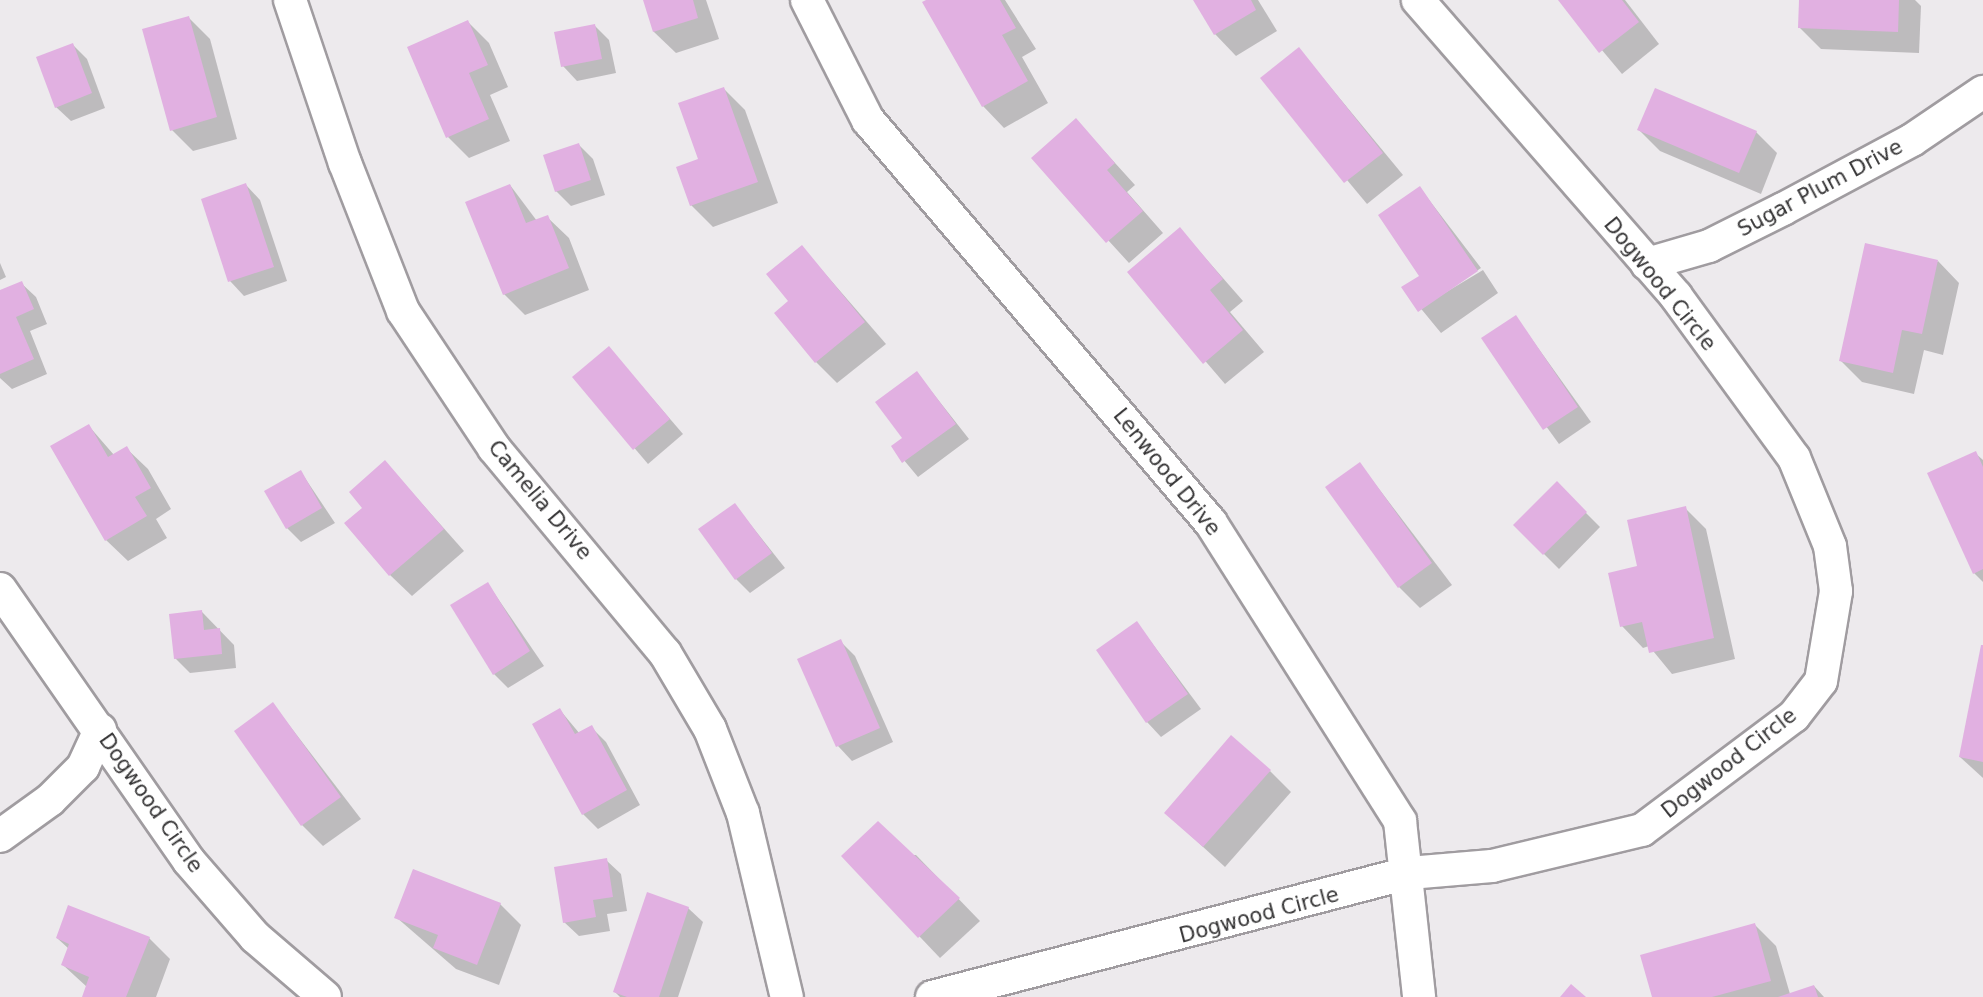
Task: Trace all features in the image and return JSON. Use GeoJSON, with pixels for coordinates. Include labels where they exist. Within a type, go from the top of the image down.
{"type":"FeatureCollection","features":[{"type":"Feature","properties":{"kind":"street","name":"Camelia Drive"},"geometry":{"type":"LineString","coordinates":[[290,0],[345,163],[403,311],[495,448],[665,653],[710,729],[743,813],[787,997]]}},
{"type":"Feature","properties":{"kind":"street","name":"Lenwood Drive"},"geometry":{"type":"LineString","coordinates":[[807,0],[867,120],[1210,523],[1401,821],[1419,997]]}},
{"type":"Feature","properties":{"kind":"street","name":"Dogwood Circle"},"geometry":{"type":"LineString","coordinates":[[932,997],[1408,873],[1502,864],[1642,830],[1794,716],[1821,681],[1836,591],[1830,546],[1816,505],[1794,458],[1647,264],[1419,0]]}},
{"type":"Feature","properties":{"kind":"street","name":"Sugar Plum Drive"},"geometry":{"type":"LineString","coordinates":[[1647,264],[1709,246],[1783,209],[1912,140],[1983,92]]}},
{"type":"Feature","properties":{"kind":"street","name":"Dogwood Circle"},"geometry":{"type":"LineString","coordinates":[[0,589],[189,861],[255,937],[325,997]]}},
{"type":"Feature","properties":{"kind":"street"},"geometry":{"type":"LineString","coordinates":[[0,836],[50,800],[83,767],[100,730]]}},
{"type":"Feature","properties":{"kind":"building"},"geometry":{"type":"Polygon","coordinates":[[[643,0],[693,0],[698,18],[653,32],[643,0]]]}},
{"type":"Feature","properties":{"kind":"building"},"geometry":{"type":"Polygon","coordinates":[[[926,0],[1000,0],[1016,28],[1002,35],[1028,81],[982,107],[922,2],[926,0]]]}},
{"type":"Feature","properties":{"kind":"building"},"geometry":{"type":"Polygon","coordinates":[[[1193,0],[1251,0],[1256,10],[1214,35],[1193,0]]]}},
{"type":"Feature","properties":{"kind":"building"},"geometry":{"type":"Polygon","coordinates":[[[1558,0],[1622,0],[1639,22],[1599,53],[1558,0]]]}},
{"type":"Feature","properties":{"kind":"building"},"geometry":{"type":"Polygon","coordinates":[[[1799,0],[1899,0],[1898,32],[1798,28],[1799,0]]]}},
{"type":"Feature","properties":{"kind":"building"},"geometry":{"type":"Polygon","coordinates":[[[189,16],[217,117],[170,131],[142,29],[189,16]]]}},
{"type":"Feature","properties":{"kind":"building"},"geometry":{"type":"Polygon","coordinates":[[[468,20],[488,65],[469,73],[489,119],[446,138],[407,47],[468,20]]]}},
{"type":"Feature","properties":{"kind":"building"},"geometry":{"type":"Polygon","coordinates":[[[595,24],[602,59],[561,67],[554,32],[595,24]]]}},
{"type":"Feature","properties":{"kind":"building"},"geometry":{"type":"Polygon","coordinates":[[[73,43],[92,93],[55,108],[36,57],[73,43]]]}},
{"type":"Feature","properties":{"kind":"building"},"geometry":{"type":"Polygon","coordinates":[[[1299,47],[1383,153],[1344,183],[1260,78],[1299,47]]]}},
{"type":"Feature","properties":{"kind":"building"},"geometry":{"type":"Polygon","coordinates":[[[724,87],[758,182],[690,206],[676,167],[698,159],[678,103],[724,87]]]}},
{"type":"Feature","properties":{"kind":"building"},"geometry":{"type":"Polygon","coordinates":[[[1655,88],[1757,131],[1739,173],[1637,130],[1655,88]]]}},
{"type":"Feature","properties":{"kind":"building"},"geometry":{"type":"Polygon","coordinates":[[[1076,118],[1115,163],[1107,170],[1143,211],[1106,243],[1031,158],[1076,118]]]}},
{"type":"Feature","properties":{"kind":"building"},"geometry":{"type":"Polygon","coordinates":[[[579,143],[591,180],[555,192],[543,155],[579,143]]]}},
{"type":"Feature","properties":{"kind":"building"},"geometry":{"type":"Polygon","coordinates":[[[246,183],[274,267],[228,282],[201,199],[246,183]]]}},
{"type":"Feature","properties":{"kind":"building"},"geometry":{"type":"Polygon","coordinates":[[[510,184],[526,223],[548,215],[569,268],[503,295],[465,202],[510,184]]]}},
{"type":"Feature","properties":{"kind":"building"},"geometry":{"type":"Polygon","coordinates":[[[1420,186],[1478,271],[1418,312],[1401,287],[1419,276],[1378,215],[1420,186]]]}},
{"type":"Feature","properties":{"kind":"building"},"geometry":{"type":"Polygon","coordinates":[[[1180,227],[1223,279],[1210,290],[1243,330],[1203,364],[1127,272],[1180,227]]]}},
{"type":"Feature","properties":{"kind":"building"},"geometry":{"type":"Polygon","coordinates":[[[1865,243],[1938,260],[1922,334],[1902,330],[1893,373],[1839,361],[1865,243]]]}},
{"type":"Feature","properties":{"kind":"building"},"geometry":{"type":"Polygon","coordinates":[[[802,245],[865,322],[815,363],[774,313],[788,301],[766,274],[802,245]]]}},
{"type":"Feature","properties":{"kind":"building"},"geometry":{"type":"Polygon","coordinates":[[[22,281],[34,309],[16,317],[34,359],[0,374],[0,290],[22,281]]]}},
{"type":"Feature","properties":{"kind":"building"},"geometry":{"type":"Polygon","coordinates":[[[1516,315],[1578,407],[1543,430],[1481,338],[1516,315]]]}},
{"type":"Feature","properties":{"kind":"building"},"geometry":{"type":"Polygon","coordinates":[[[609,346],[670,419],[633,450],[572,377],[609,346]]]}},
{"type":"Feature","properties":{"kind":"building"},"geometry":{"type":"Polygon","coordinates":[[[917,371],[956,424],[902,463],[891,446],[902,438],[875,402],[917,371]]]}},
{"type":"Feature","properties":{"kind":"building"},"geometry":{"type":"Polygon","coordinates":[[[89,424],[108,457],[127,446],[151,488],[135,497],[147,516],[105,541],[50,446],[89,424]]]}},
{"type":"Feature","properties":{"kind":"building"},"geometry":{"type":"Polygon","coordinates":[[[1976,451],[1983,467],[1983,569],[1973,574],[1927,473],[1976,451]]]}},
{"type":"Feature","properties":{"kind":"building"},"geometry":{"type":"Polygon","coordinates":[[[385,460],[444,529],[389,576],[344,523],[362,508],[349,492],[385,460]]]}},
{"type":"Feature","properties":{"kind":"building"},"geometry":{"type":"Polygon","coordinates":[[[1360,462],[1432,563],[1398,588],[1325,487],[1360,462]]]}},
{"type":"Feature","properties":{"kind":"building"},"geometry":{"type":"Polygon","coordinates":[[[301,470],[322,508],[286,529],[264,491],[301,470]]]}},
{"type":"Feature","properties":{"kind":"building"},"geometry":{"type":"Polygon","coordinates":[[[1557,481],[1587,512],[1543,555],[1513,525],[1557,481]]]}},
{"type":"Feature","properties":{"kind":"building"},"geometry":{"type":"Polygon","coordinates":[[[735,503],[772,553],[735,580],[698,529],[735,503]]]}},
{"type":"Feature","properties":{"kind":"building"},"geometry":{"type":"Polygon","coordinates":[[[1686,506],[1714,638],[1649,653],[1642,622],[1620,627],[1608,573],[1637,566],[1627,520],[1686,506]]]}},
{"type":"Feature","properties":{"kind":"building"},"geometry":{"type":"Polygon","coordinates":[[[488,582],[530,651],[493,675],[450,605],[488,582]]]}},
{"type":"Feature","properties":{"kind":"building"},"geometry":{"type":"Polygon","coordinates":[[[202,610],[204,630],[220,628],[222,654],[174,659],[169,614],[202,610]]]}},
{"type":"Feature","properties":{"kind":"building"},"geometry":{"type":"Polygon","coordinates":[[[1137,621],[1188,694],[1146,723],[1096,650],[1137,621]]]}},
{"type":"Feature","properties":{"kind":"building"},"geometry":{"type":"Polygon","coordinates":[[[841,639],[880,728],[836,747],[797,659],[841,639]]]}},
{"type":"Feature","properties":{"kind":"building"},"geometry":{"type":"Polygon","coordinates":[[[1981,645],[1983,645],[1983,762],[1959,757],[1981,645]]]}},
{"type":"Feature","properties":{"kind":"building"},"geometry":{"type":"Polygon","coordinates":[[[273,702],[341,797],[301,826],[234,731],[273,702]]]}},
{"type":"Feature","properties":{"kind":"building"},"geometry":{"type":"Polygon","coordinates":[[[560,708],[575,734],[592,725],[627,790],[582,815],[532,724],[560,708]]]}},
{"type":"Feature","properties":{"kind":"building"},"geometry":{"type":"Polygon","coordinates":[[[1231,735],[1271,770],[1203,847],[1164,813],[1231,735]]]}},
{"type":"Feature","properties":{"kind":"building"},"geometry":{"type":"Polygon","coordinates":[[[878,821],[960,898],[918,938],[841,856],[878,821]]]}},
{"type":"Feature","properties":{"kind":"building"},"geometry":{"type":"Polygon","coordinates":[[[607,858],[613,897],[593,900],[596,917],[563,923],[554,867],[607,858]]]}},
{"type":"Feature","properties":{"kind":"building"},"geometry":{"type":"Polygon","coordinates":[[[413,869],[501,903],[477,965],[433,948],[438,935],[394,918],[413,869]]]}},
{"type":"Feature","properties":{"kind":"building"},"geometry":{"type":"Polygon","coordinates":[[[647,892],[689,907],[659,997],[627,997],[613,992],[647,892]]]}},
{"type":"Feature","properties":{"kind":"building"},"geometry":{"type":"Polygon","coordinates":[[[68,905],[150,937],[126,997],[82,997],[89,977],[61,965],[69,944],[56,938],[68,905]]]}},
{"type":"Feature","properties":{"kind":"building"},"geometry":{"type":"Polygon","coordinates":[[[1755,923],[1771,981],[1712,997],[1652,997],[1640,955],[1755,923]]]}},
{"type":"Feature","properties":{"kind":"building"},"geometry":{"type":"Polygon","coordinates":[[[1571,984],[1586,997],[1560,997],[1571,984]]]}},
{"type":"Feature","properties":{"kind":"building"},"geometry":{"type":"Polygon","coordinates":[[[1814,985],[1818,997],[1778,997],[1814,985]]]}}]}
